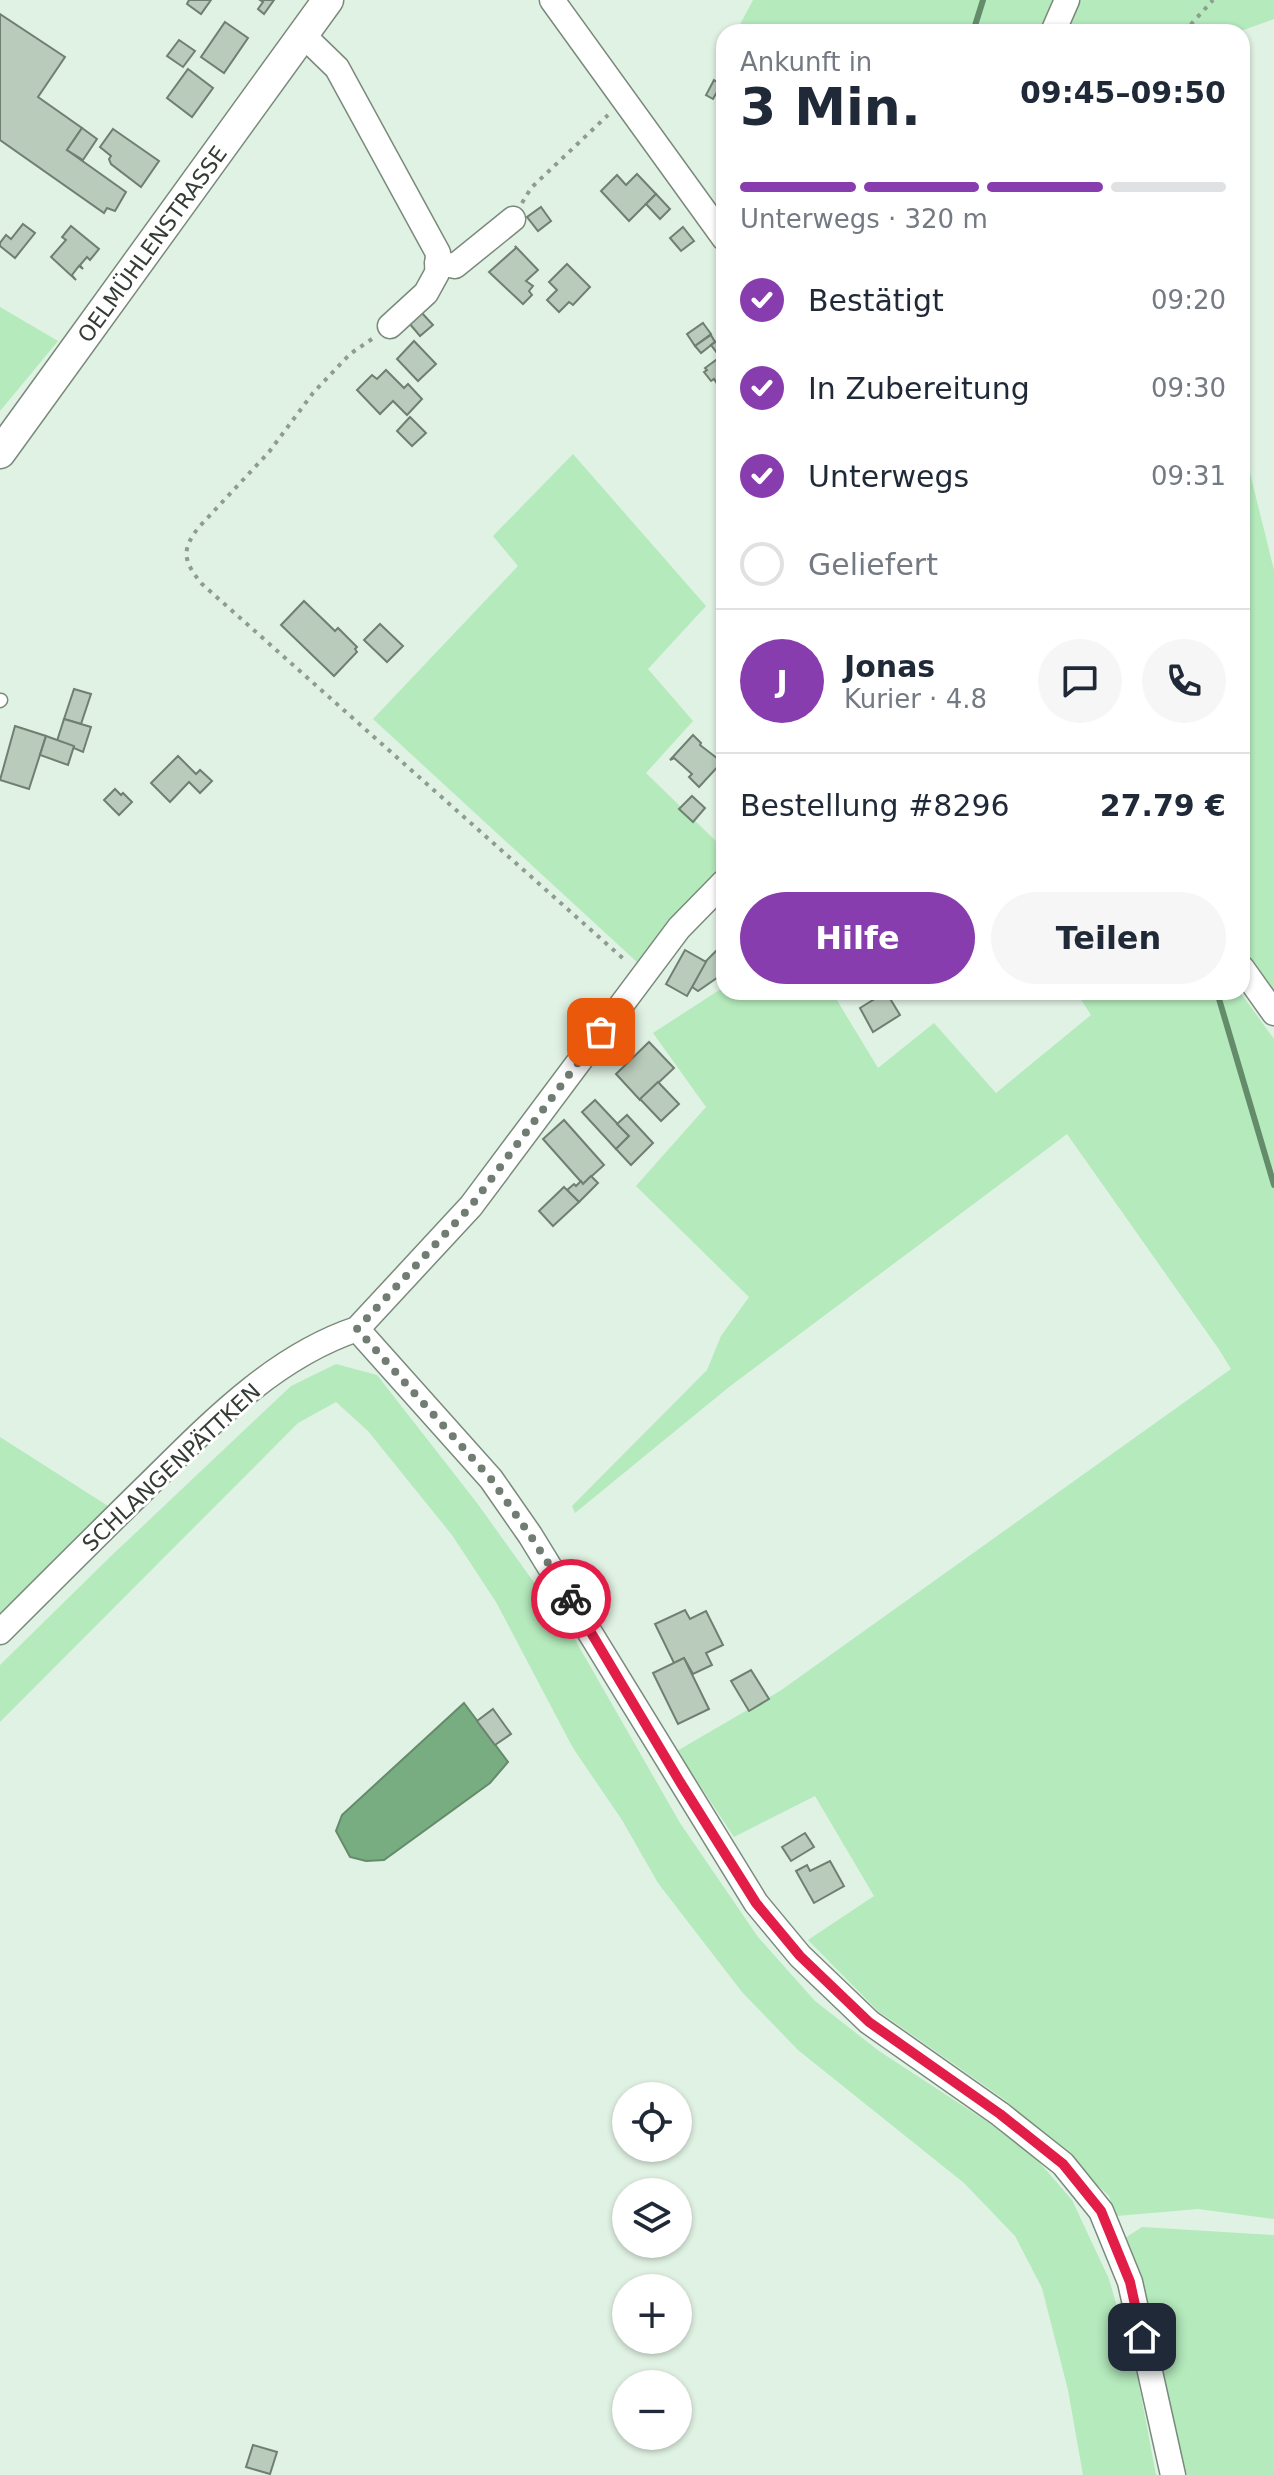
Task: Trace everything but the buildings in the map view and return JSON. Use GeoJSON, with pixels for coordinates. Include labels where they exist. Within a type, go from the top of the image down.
{"type":"FeatureCollection","features":[{"type":"Feature","properties":{"kind":"street","name":"OELMÜHLENSTRASSE"},"geometry":{"type":"LineString","coordinates":[[0,453],[328,0]]}},
{"type":"Feature","properties":{"kind":"street"},"geometry":{"type":"LineString","coordinates":[[552,0],[716,227]]}},
{"type":"Feature","properties":{"kind":"street"},"geometry":{"type":"LineString","coordinates":[[1056,24],[1067,0]]}},
{"type":"Feature","properties":{"kind":"street"},"geometry":{"type":"LineString","coordinates":[[303,35],[337,68],[438,253],[437,273],[426,293],[390,326]]}},
{"type":"Feature","properties":{"kind":"street"},"geometry":{"type":"LineString","coordinates":[[437,263],[455,266],[513,219]]}},
{"type":"Feature","properties":{"kind":"street","name":"SCHLANGENPÄTTKEN"},"geometry":{"type":"LineString","coordinates":[[0,1632],[205,1429],[282,1365],[335,1336],[357,1329],[471,1206],[679,928],[716,890]]}},
{"type":"Feature","properties":{"kind":"street"},"geometry":{"type":"LineString","coordinates":[[1250,979],[1274,1013]]}},
{"type":"Feature","properties":{"kind":"street"},"geometry":{"type":"LineString","coordinates":[[357,1329],[491,1479],[601,1648],[756,1903],[800,1956],[869,2022],[1000,2114],[1063,2164],[1101,2211],[1130,2282],[1173,2475]]}},
{"type":"Feature","properties":{"kind":"path"},"geometry":{"type":"LineString","coordinates":[[1191,24],[1213,0]]}},
{"type":"Feature","properties":{"kind":"path"},"geometry":{"type":"LineString","coordinates":[[513,219],[531,188],[624,99]]}},
{"type":"Feature","properties":{"kind":"path"},"geometry":{"type":"LineString","coordinates":[[390,326],[350,354],[313,393],[269,452],[199,527],[189,540],[186,552],[189,568],[202,584],[629,964],[635,986]]}},
{"type":"Feature","properties":{"kind":"shaded area"},"geometry":{"type":"Polygon","coordinates":[[[753,0],[1059,0],[1048,24],[740,24],[753,0]]]}},
{"type":"Feature","properties":{"kind":"shaded area"},"geometry":{"type":"Polygon","coordinates":[[[1074,0],[1274,0],[1274,19],[1250,28],[1250,24],[1063,24],[1074,0]]]}},
{"type":"Feature","properties":{"kind":"shaded area"},"geometry":{"type":"Polygon","coordinates":[[[0,307],[58,341],[0,411],[0,307]]]}},
{"type":"Feature","properties":{"kind":"shaded area"},"geometry":{"type":"Polygon","coordinates":[[[573,454],[706,606],[648,669],[693,721],[646,773],[716,841],[716,877],[674,916],[638,963],[373,719],[518,566],[493,536],[573,454]]]}},
{"type":"Feature","properties":{"kind":"shaded area"},"geometry":{"type":"Polygon","coordinates":[[[1250,473],[1274,570],[1274,1003],[1250,971],[1250,473]]]}},
{"type":"Feature","properties":{"kind":"shaded area"},"geometry":{"type":"Polygon","coordinates":[[[716,992],[716,1000],[837,1000],[878,1068],[934,1023],[996,1093],[1091,1015],[1081,1000],[1246,1000],[1274,1039],[1274,2219],[1198,2209],[1116,2216],[1109,2196],[1005,2100],[878,2011],[808,1940],[874,1896],[815,1796],[734,1837],[677,1751],[780,1691],[1231,1369],[1067,1134],[729,1387],[575,1513],[572,1506],[707,1370],[721,1336],[749,1297],[636,1186],[706,1107],[653,1033],[716,992]]]}},
{"type":"Feature","properties":{"kind":"shaded area"},"geometry":{"type":"Polygon","coordinates":[[[336,1364],[377,1375],[477,1503],[574,1638],[680,1823],[758,1937],[815,2001],[879,2051],[1026,2147],[1072,2200],[1109,2279],[1138,2379],[1156,2475],[1083,2475],[1068,2390],[1042,2288],[1015,2236],[964,2183],[798,2050],[742,1992],[658,1883],[622,1820],[573,1748],[496,1602],[452,1535],[368,1431],[336,1402],[298,1423],[0,1722],[0,1665],[291,1386],[336,1364]]]}},
{"type":"Feature","properties":{"kind":"shaded area"},"geometry":{"type":"Polygon","coordinates":[[[0,1437],[108,1506],[0,1614],[0,1437]]]}},
{"type":"Feature","properties":{"kind":"shaded area"},"geometry":{"type":"Polygon","coordinates":[[[464,1703],[508,1762],[490,1783],[384,1860],[366,1861],[350,1857],[336,1831],[342,1815],[464,1703]]]}},
{"type":"Feature","properties":{"kind":"shaded area"},"geometry":{"type":"Polygon","coordinates":[[[1142,2227],[1274,2235],[1274,2475],[1187,2475],[1137,2269],[1125,2238],[1142,2227]]]}},
{"type":"Feature","properties":{"kind":"waterway"},"geometry":{"type":"LineString","coordinates":[[976,24],[983,0]]}},
{"type":"Feature","properties":{"kind":"waterway"},"geometry":{"type":"LineString","coordinates":[[1219,1000],[1274,1185]]}},
{"type":"Feature","properties":{"kind":"way so far"},"geometry":{"type":"LineString","coordinates":[[571,1599],[491,1479],[357,1329],[471,1206],[601,1032]]}},
{"type":"Feature","properties":{"kind":"route"},"geometry":{"type":"LineString","coordinates":[[571,1599],[756,1903],[800,1956],[869,2022],[1000,2114],[1063,2164],[1101,2211],[1130,2282],[1142,2337]]}}]}
